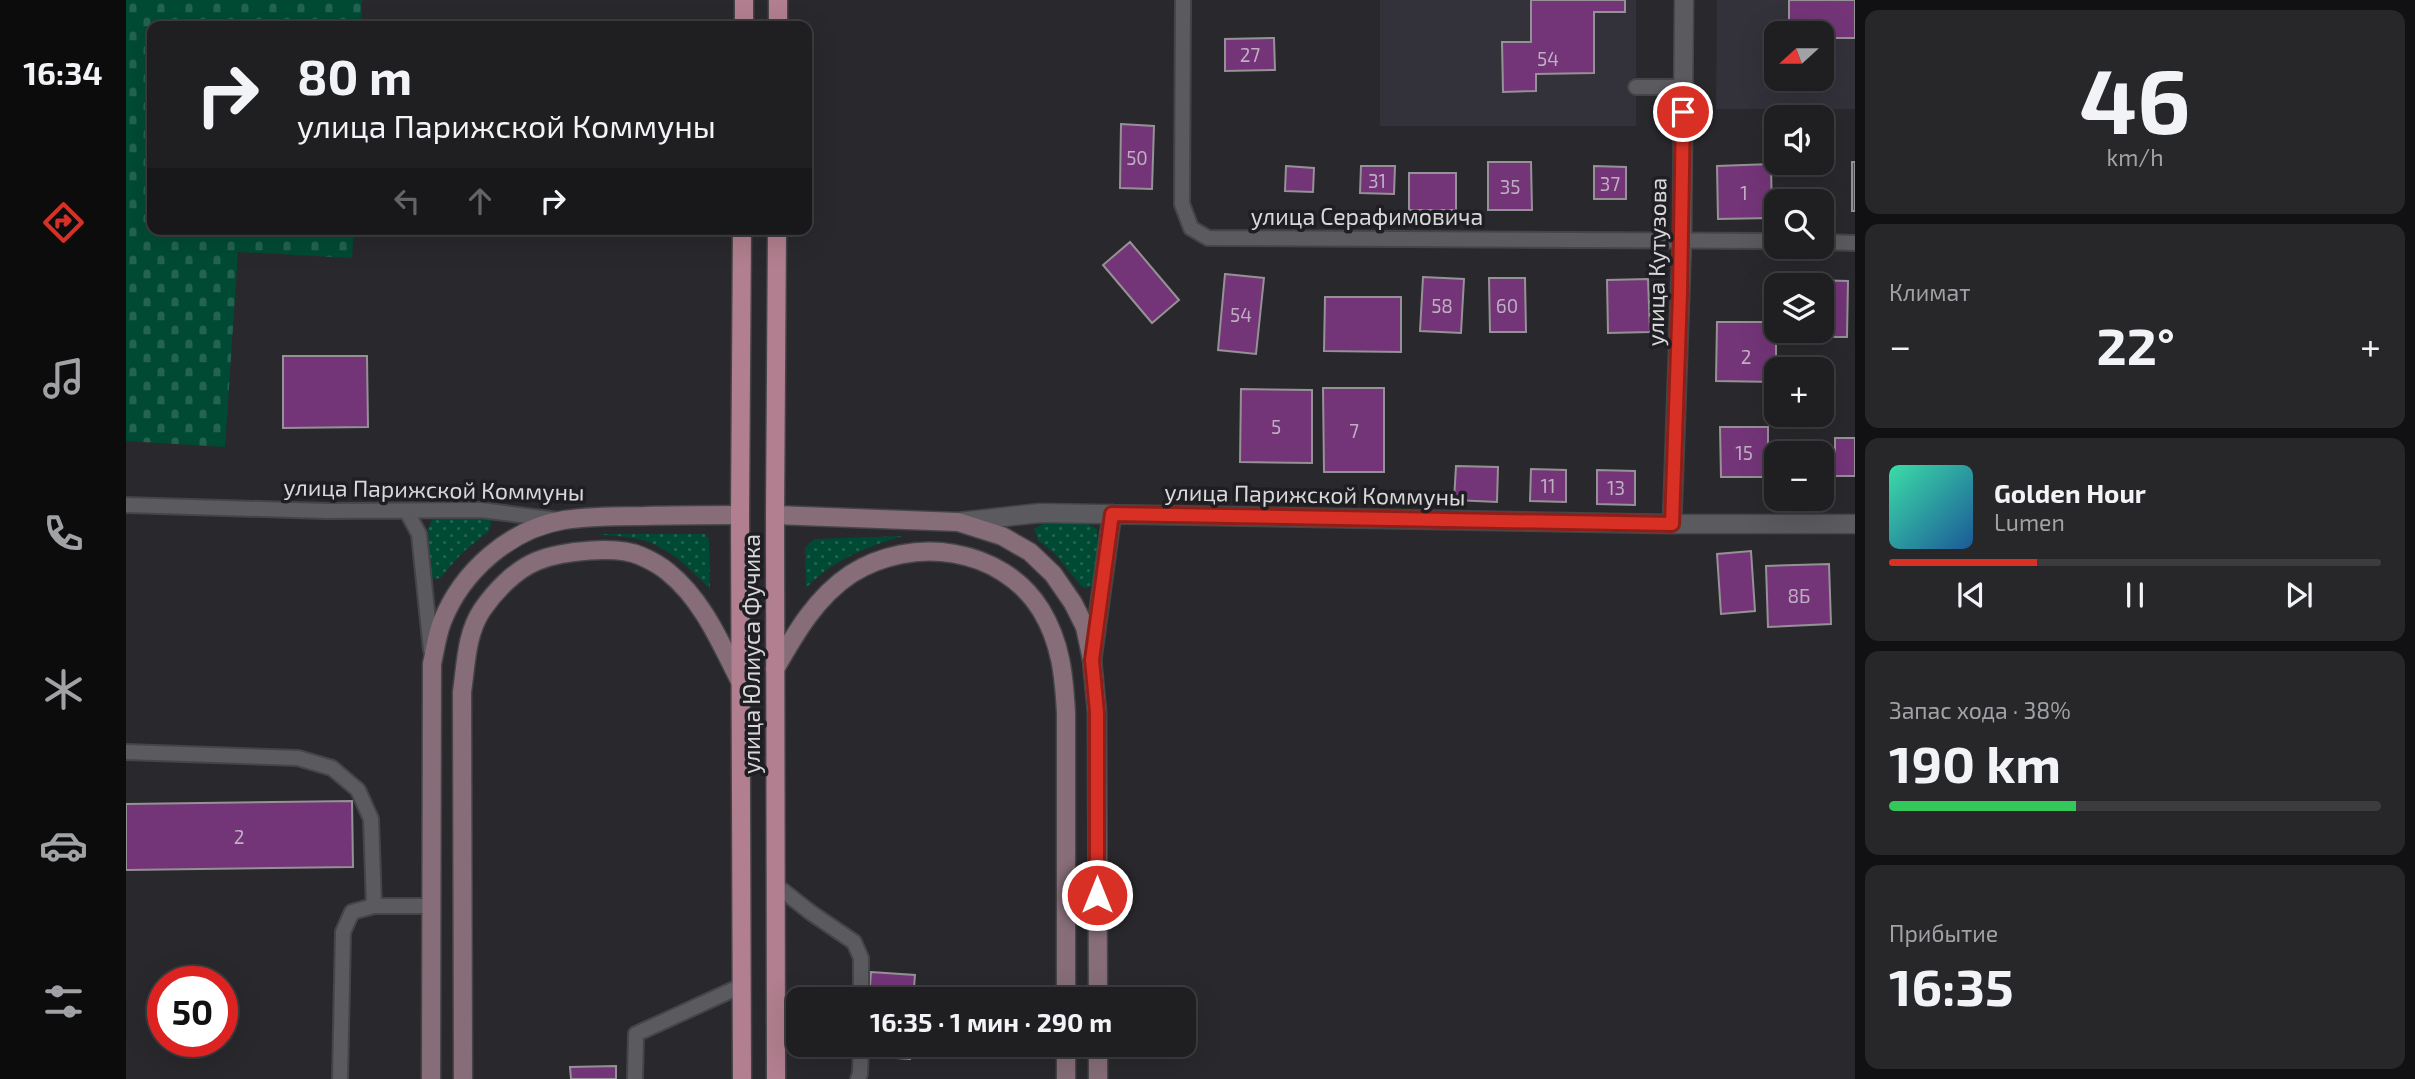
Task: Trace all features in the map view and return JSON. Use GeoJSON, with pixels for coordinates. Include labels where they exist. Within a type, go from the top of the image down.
{"type":"FeatureCollection","features":[{"type":"Feature","properties":{"kind":"main road"},"geometry":{"type":"LineString","coordinates":[[744,0],[744,21]]}},
{"type":"Feature","properties":{"kind":"main road"},"geometry":{"type":"LineString","coordinates":[[778,0],[778,21]]}},
{"type":"Feature","properties":{"kind":"main road","name":"улица Юлиуса Фучика"},"geometry":{"type":"LineString","coordinates":[[742,235],[742,1079]]}},
{"type":"Feature","properties":{"kind":"main road","name":"улица Юлиуса Фучика"},"geometry":{"type":"LineString","coordinates":[[776,1079],[777,235]]}},
{"type":"Feature","properties":{"kind":"main road","name":"улица Парижской Коммуны"},"geometry":{"type":"LineString","coordinates":[[562,520],[605,516],[740,515]]}},
{"type":"Feature","properties":{"kind":"main road","name":"улица Парижской Коммуны"},"geometry":{"type":"LineString","coordinates":[[775,515],[958,522]]}},
{"type":"Feature","properties":{"kind":"main road"},"geometry":{"type":"LineString","coordinates":[[431,1079],[432,664],[441,623],[474,570],[502,545],[529,530],[562,520]]}},
{"type":"Feature","properties":{"kind":"main road"},"geometry":{"type":"LineString","coordinates":[[958,522],[1002,536],[1030,552],[1053,574],[1073,603],[1085,627],[1092,660],[1097,712],[1098,987]]}},
{"type":"Feature","properties":{"kind":"main road"},"geometry":{"type":"LineString","coordinates":[[463,1079],[463,692],[468,642],[481,611],[506,581],[536,561],[571,551],[605,550],[640,555],[668,572],[696,600],[741,682]]}},
{"type":"Feature","properties":{"kind":"main road"},"geometry":{"type":"LineString","coordinates":[[775,669],[796,632],[824,596],[850,575],[871,563],[920,551],[946,552],[973,558],[996,568],[1022,587],[1041,609],[1055,638],[1064,668],[1066,987]]}},
{"type":"Feature","properties":{"kind":"main road"},"geometry":{"type":"LineString","coordinates":[[431,906],[462,905]]}},
{"type":"Feature","properties":{"kind":"main road"},"geometry":{"type":"LineString","coordinates":[[1066,1057],[1066,1079]]}},
{"type":"Feature","properties":{"kind":"main road"},"geometry":{"type":"LineString","coordinates":[[1098,1057],[1098,1079]]}},
{"type":"Feature","properties":{"kind":"street","name":"улица Кутузова"},"geometry":{"type":"LineString","coordinates":[[1672,524],[1682,240],[1684,0]]}},
{"type":"Feature","properties":{"kind":"street","name":"улица Парижской Коммуны"},"geometry":{"type":"LineString","coordinates":[[958,522],[1040,513],[1672,524],[1855,524]]}},
{"type":"Feature","properties":{"kind":"street"},"geometry":{"type":"LineString","coordinates":[[1092,660],[1112,514]]}},
{"type":"Feature","properties":{"kind":"lane","name":"улица Серафимовича"},"geometry":{"type":"LineString","coordinates":[[1183,0],[1182,204],[1191,228],[1208,238],[1764,241]]}},
{"type":"Feature","properties":{"kind":"lane"},"geometry":{"type":"LineString","coordinates":[[1636,87],[1683,87]]}},
{"type":"Feature","properties":{"kind":"lane"},"geometry":{"type":"LineString","coordinates":[[1834,242],[1855,243]]}},
{"type":"Feature","properties":{"kind":"lane","name":"улица Парижской Коммуны"},"geometry":{"type":"LineString","coordinates":[[126,505],[407,512],[481,510],[562,520]]}},
{"type":"Feature","properties":{"kind":"lane"},"geometry":{"type":"LineString","coordinates":[[407,512],[419,534],[432,664]]}},
{"type":"Feature","properties":{"kind":"lane"},"geometry":{"type":"LineString","coordinates":[[126,752],[298,758],[332,768],[358,790],[371,819],[373,905]]}},
{"type":"Feature","properties":{"kind":"lane"},"geometry":{"type":"LineString","coordinates":[[777,886],[854,942],[861,958],[861,987]]}},
{"type":"Feature","properties":{"kind":"lane"},"geometry":{"type":"LineString","coordinates":[[340,1079],[343,932],[352,912],[373,905],[431,906]]}},
{"type":"Feature","properties":{"kind":"lane"},"geometry":{"type":"LineString","coordinates":[[635,1079],[636,1034],[741,986]]}},
{"type":"Feature","properties":{"kind":"lane"},"geometry":{"type":"LineString","coordinates":[[858,1079],[861,1057]]}},
{"type":"Feature","properties":{"kind":"shaded area"},"geometry":{"type":"Polygon","coordinates":[[[1380,0],[1636,0],[1636,126],[1380,126],[1380,0]]]}},
{"type":"Feature","properties":{"kind":"shaded area"},"geometry":{"type":"Polygon","coordinates":[[[1717,0],[1855,0],[1855,109],[1834,109],[1834,105],[1764,105],[1764,109],[1716,109],[1717,0]]]}},
{"type":"Feature","properties":{"kind":"green space"},"geometry":{"type":"Polygon","coordinates":[[[126,0],[362,0],[361,21],[147,21],[147,235],[354,235],[352,258],[238,252],[225,447],[126,441],[126,0]]]}},
{"type":"Feature","properties":{"kind":"green space"},"geometry":{"type":"Polygon","coordinates":[[[441,517],[482,517],[490,519],[491,524],[489,531],[462,553],[440,578],[434,579],[431,575],[428,529],[432,520],[441,517]]]}},
{"type":"Feature","properties":{"kind":"green space"},"geometry":{"type":"Polygon","coordinates":[[[1044,523],[1088,524],[1097,529],[1095,585],[1085,588],[1081,586],[1055,554],[1038,540],[1034,529],[1044,523]]]}},
{"type":"Feature","properties":{"kind":"green space"},"geometry":{"type":"Polygon","coordinates":[[[597,534],[705,534],[709,540],[710,589],[679,560],[652,543],[597,534]]]}},
{"type":"Feature","properties":{"kind":"green space"},"geometry":{"type":"Polygon","coordinates":[[[903,536],[839,562],[806,588],[805,548],[814,539],[903,536]]]}},
{"type":"Feature","properties":{"kind":"building"},"geometry":{"type":"Polygon","coordinates":[[[1531,0],[1625,0],[1625,12],[1594,12],[1594,73],[1536,74],[1536,91],[1503,92],[1502,42],[1531,42],[1531,0]]]}},
{"type":"Feature","properties":{"kind":"building"},"geometry":{"type":"Polygon","coordinates":[[[1789,0],[1855,0],[1855,38],[1834,38],[1834,21],[1789,21],[1789,0]]]}},
{"type":"Feature","properties":{"kind":"building"},"geometry":{"type":"Polygon","coordinates":[[[1274,38],[1275,70],[1225,71],[1225,39],[1274,38]]]}},
{"type":"Feature","properties":{"kind":"building"},"geometry":{"type":"Polygon","coordinates":[[[1121,124],[1154,126],[1152,189],[1120,188],[1121,124]]]}},
{"type":"Feature","properties":{"kind":"building"},"geometry":{"type":"Polygon","coordinates":[[[1488,162],[1531,162],[1532,210],[1488,210],[1488,162]]]}},
{"type":"Feature","properties":{"kind":"building"},"geometry":{"type":"Polygon","coordinates":[[[1852,162],[1855,162],[1855,211],[1852,211],[1852,162]]]}},
{"type":"Feature","properties":{"kind":"building"},"geometry":{"type":"Polygon","coordinates":[[[1764,164],[1764,175],[1771,175],[1771,189],[1764,189],[1764,218],[1718,219],[1717,166],[1764,164]]]}},
{"type":"Feature","properties":{"kind":"building"},"geometry":{"type":"Polygon","coordinates":[[[1286,166],[1314,168],[1313,192],[1285,191],[1286,166]]]}},
{"type":"Feature","properties":{"kind":"building"},"geometry":{"type":"Polygon","coordinates":[[[1361,166],[1395,166],[1394,194],[1360,193],[1361,166]]]}},
{"type":"Feature","properties":{"kind":"building"},"geometry":{"type":"Polygon","coordinates":[[[1594,166],[1626,167],[1626,199],[1594,199],[1594,166]]]}},
{"type":"Feature","properties":{"kind":"building"},"geometry":{"type":"Polygon","coordinates":[[[1409,173],[1456,173],[1456,210],[1409,210],[1409,173]]]}},
{"type":"Feature","properties":{"kind":"building"},"geometry":{"type":"Polygon","coordinates":[[[1130,242],[1179,300],[1152,323],[1103,265],[1130,242]]]}},
{"type":"Feature","properties":{"kind":"building"},"geometry":{"type":"Polygon","coordinates":[[[1225,274],[1264,278],[1256,354],[1218,350],[1225,274]]]}},
{"type":"Feature","properties":{"kind":"building"},"geometry":{"type":"Polygon","coordinates":[[[1423,277],[1464,279],[1461,333],[1420,331],[1423,277]]]}},
{"type":"Feature","properties":{"kind":"building"},"geometry":{"type":"Polygon","coordinates":[[[1489,278],[1525,278],[1526,332],[1490,332],[1489,278]]]}},
{"type":"Feature","properties":{"kind":"building"},"geometry":{"type":"Polygon","coordinates":[[[1648,279],[1650,332],[1608,333],[1607,280],[1648,279]]]}},
{"type":"Feature","properties":{"kind":"building"},"geometry":{"type":"Polygon","coordinates":[[[1834,281],[1848,281],[1847,337],[1834,337],[1834,281]]]}},
{"type":"Feature","properties":{"kind":"building"},"geometry":{"type":"Polygon","coordinates":[[[1325,297],[1401,297],[1401,352],[1324,351],[1325,297]]]}},
{"type":"Feature","properties":{"kind":"building"},"geometry":{"type":"Polygon","coordinates":[[[1717,322],[1764,322],[1764,343],[1776,343],[1776,357],[1764,357],[1764,382],[1716,381],[1717,322]]]}},
{"type":"Feature","properties":{"kind":"building"},"geometry":{"type":"Polygon","coordinates":[[[283,356],[367,356],[368,427],[283,428],[283,356]]]}},
{"type":"Feature","properties":{"kind":"building"},"geometry":{"type":"Polygon","coordinates":[[[1323,388],[1384,388],[1384,472],[1324,472],[1323,388]]]}},
{"type":"Feature","properties":{"kind":"building"},"geometry":{"type":"Polygon","coordinates":[[[1241,389],[1312,390],[1312,463],[1240,462],[1241,389]]]}},
{"type":"Feature","properties":{"kind":"building"},"geometry":{"type":"Polygon","coordinates":[[[1720,427],[1768,427],[1768,441],[1764,441],[1764,477],[1721,477],[1720,427]]]}},
{"type":"Feature","properties":{"kind":"building"},"geometry":{"type":"Polygon","coordinates":[[[1835,438],[1855,438],[1855,476],[1835,476],[1835,438]]]}},
{"type":"Feature","properties":{"kind":"building"},"geometry":{"type":"Polygon","coordinates":[[[1456,466],[1498,467],[1497,502],[1454,500],[1456,466]]]}},
{"type":"Feature","properties":{"kind":"building"},"geometry":{"type":"Polygon","coordinates":[[[1531,469],[1566,470],[1566,502],[1530,501],[1531,469]]]}},
{"type":"Feature","properties":{"kind":"building"},"geometry":{"type":"Polygon","coordinates":[[[1597,470],[1635,471],[1635,505],[1597,504],[1597,470]]]}},
{"type":"Feature","properties":{"kind":"building"},"geometry":{"type":"Polygon","coordinates":[[[1751,551],[1755,611],[1721,614],[1717,554],[1751,551]]]}},
{"type":"Feature","properties":{"kind":"building"},"geometry":{"type":"Polygon","coordinates":[[[1829,564],[1831,624],[1768,627],[1766,566],[1829,564]]]}},
{"type":"Feature","properties":{"kind":"building"},"geometry":{"type":"Polygon","coordinates":[[[352,801],[353,867],[126,870],[126,804],[352,801]]]}},
{"type":"Feature","properties":{"kind":"building"},"geometry":{"type":"Polygon","coordinates":[[[871,972],[915,975],[914,987],[870,987],[871,972]]]}},
{"type":"Feature","properties":{"kind":"building"},"geometry":{"type":"Polygon","coordinates":[[[616,1066],[616,1079],[571,1079],[570,1067],[616,1066]]]}},
{"type":"Feature","properties":{"kind":"route"},"geometry":{"type":"LineString","coordinates":[[1097,895],[1097,712],[1092,660],[1112,514],[1672,524],[1683,112]]}}]}
